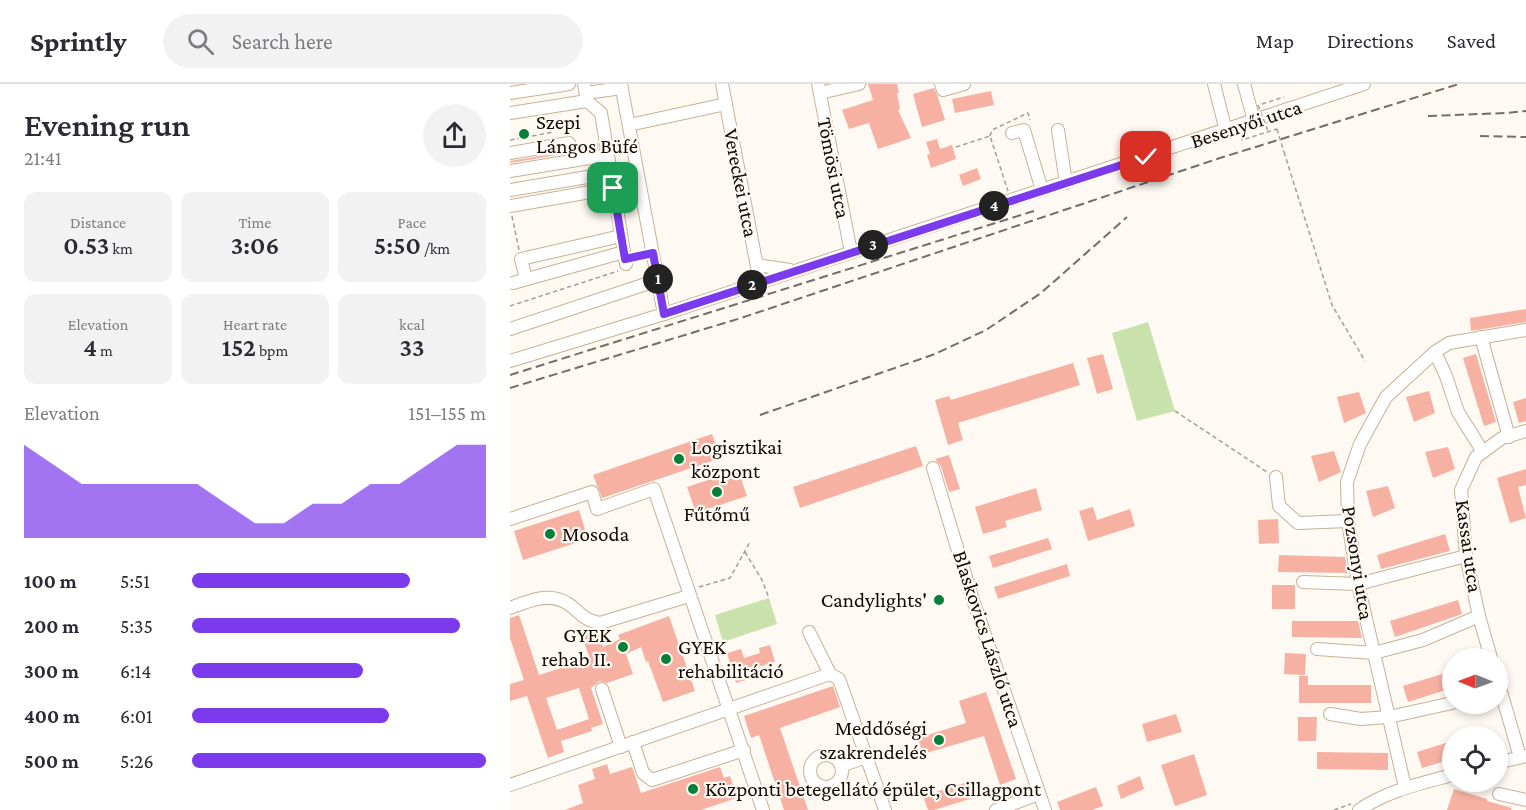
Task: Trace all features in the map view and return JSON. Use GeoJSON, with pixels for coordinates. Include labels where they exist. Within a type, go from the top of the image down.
{"type":"FeatureCollection","features":[{"type":"Feature","properties":{"kind":"street"},"geometry":{"type":"LineString","coordinates":[[510,93],[569,84]]}},
{"type":"Feature","properties":{"kind":"street","name":"Vereckei utca"},"geometry":{"type":"LineString","coordinates":[[722,84],[760,282]]}},
{"type":"Feature","properties":{"kind":"street"},"geometry":{"type":"LineString","coordinates":[[819,89],[859,84]]}},
{"type":"Feature","properties":{"kind":"street"},"geometry":{"type":"LineString","coordinates":[[941,84],[943,90],[964,84]]}},
{"type":"Feature","properties":{"kind":"street"},"geometry":{"type":"LineString","coordinates":[[1214,84],[1226,131]]}},
{"type":"Feature","properties":{"kind":"street"},"geometry":{"type":"LineString","coordinates":[[1244,84],[1254,121]]}},
{"type":"Feature","properties":{"kind":"street","name":"Besenyői utca"},"geometry":{"type":"LineString","coordinates":[[510,361],[664,314],[1364,84]]}},
{"type":"Feature","properties":{"kind":"street"},"geometry":{"type":"LineString","coordinates":[[510,113],[621,86],[664,314]]}},
{"type":"Feature","properties":{"kind":"street","name":"Tömösi utca"},"geometry":{"type":"LineString","coordinates":[[819,89],[851,252]]}},
{"type":"Feature","properties":{"kind":"street"},"geometry":{"type":"LineString","coordinates":[[513,283],[625,258],[601,113],[586,93]]}},
{"type":"Feature","properties":{"kind":"street"},"geometry":{"type":"LineString","coordinates":[[629,125],[726,104]]}},
{"type":"Feature","properties":{"kind":"street"},"geometry":{"type":"LineString","coordinates":[[1012,134],[1024,130],[1042,190]]}},
{"type":"Feature","properties":{"kind":"street"},"geometry":{"type":"LineString","coordinates":[[1058,130],[1066,183]]}},
{"type":"Feature","properties":{"kind":"street"},"geometry":{"type":"LineString","coordinates":[[510,153],[569,143]]}},
{"type":"Feature","properties":{"kind":"street"},"geometry":{"type":"LineString","coordinates":[[510,171],[608,155]]}},
{"type":"Feature","properties":{"kind":"street"},"geometry":{"type":"LineString","coordinates":[[510,190],[611,173]]}},
{"type":"Feature","properties":{"kind":"street"},"geometry":{"type":"LineString","coordinates":[[510,206],[613,188]]}},
{"type":"Feature","properties":{"kind":"street"},"geometry":{"type":"LineString","coordinates":[[526,279],[521,259],[621,236]]}},
{"type":"Feature","properties":{"kind":"street"},"geometry":{"type":"LineString","coordinates":[[757,264],[794,271]]}},
{"type":"Feature","properties":{"kind":"street"},"geometry":{"type":"LineString","coordinates":[[510,329],[658,280]]}},
{"type":"Feature","properties":{"kind":"street","name":"Pozsonyi utca"},"geometry":{"type":"LineString","coordinates":[[1405,787],[1358,584],[1348,521],[1347,482],[1360,444],[1386,397],[1435,352],[1449,344],[1526,330]]}},
{"type":"Feature","properties":{"kind":"street"},"geometry":{"type":"LineString","coordinates":[[1481,337],[1509,437]]}},
{"type":"Feature","properties":{"kind":"street"},"geometry":{"type":"LineString","coordinates":[[1435,352],[1458,412],[1483,452]]}},
{"type":"Feature","properties":{"kind":"street","name":"Kassai utca"},"geometry":{"type":"LineString","coordinates":[[1488,648],[1466,556],[1461,490],[1476,457],[1502,438],[1526,431]]}},
{"type":"Feature","properties":{"kind":"street","name":"Blaskovics László utca"},"geometry":{"type":"LineString","coordinates":[[933,468],[971,594],[1045,810]]}},
{"type":"Feature","properties":{"kind":"street"},"geometry":{"type":"LineString","coordinates":[[1276,477],[1279,506],[1298,523],[1348,521]]}},
{"type":"Feature","properties":{"kind":"street"},"geometry":{"type":"LineString","coordinates":[[510,519],[592,492],[597,509],[654,489],[763,810]]}},
{"type":"Feature","properties":{"kind":"street"},"geometry":{"type":"LineString","coordinates":[[1303,582],[1358,584],[1466,556]]}},
{"type":"Feature","properties":{"kind":"street"},"geometry":{"type":"LineString","coordinates":[[510,608],[535,599],[551,598],[566,603],[586,620],[600,623],[688,593]]}},
{"type":"Feature","properties":{"kind":"street"},"geometry":{"type":"LineString","coordinates":[[1317,649],[1374,652],[1423,640],[1479,616]]}},
{"type":"Feature","properties":{"kind":"street"},"geometry":{"type":"LineString","coordinates":[[809,632],[830,674],[839,678],[885,810]]}},
{"type":"Feature","properties":{"kind":"street"},"geometry":{"type":"LineString","coordinates":[[510,785],[830,674]]}},
{"type":"Feature","properties":{"kind":"street"},"geometry":{"type":"LineString","coordinates":[[602,689],[627,744],[643,773],[652,780],[744,750]]}},
{"type":"Feature","properties":{"kind":"street"},"geometry":{"type":"LineString","coordinates":[[1330,714],[1361,719],[1389,717],[1442,705]]}},
{"type":"Feature","properties":{"kind":"street"},"geometry":{"type":"LineString","coordinates":[[1507,714],[1523,757],[1508,760]]}},
{"type":"Feature","properties":{"kind":"street"},"geometry":{"type":"LineString","coordinates":[[841,766],[867,758]]}},
{"type":"Feature","properties":{"kind":"street"},"geometry":{"type":"LineString","coordinates":[[1359,810],[1373,800],[1405,787],[1442,778]]}},
{"type":"Feature","properties":{"kind":"street"},"geometry":{"type":"LineString","coordinates":[[996,810],[1039,794]]}},
{"type":"Feature","properties":{"kind":"street"},"geometry":{"type":"LineString","coordinates":[[1499,794],[1526,800]]}},
{"type":"Feature","properties":{"kind":"path"},"geometry":{"type":"LineString","coordinates":[[1268,131],[1258,105],[1284,97]]}},
{"type":"Feature","properties":{"kind":"path"},"geometry":{"type":"LineString","coordinates":[[1240,134],[1242,140],[1277,129],[1332,304],[1365,361]]}},
{"type":"Feature","properties":{"kind":"path"},"geometry":{"type":"LineString","coordinates":[[510,140],[554,132]]}},
{"type":"Feature","properties":{"kind":"path"},"geometry":{"type":"LineString","coordinates":[[956,147],[990,136],[1011,200]]}},
{"type":"Feature","properties":{"kind":"path"},"geometry":{"type":"LineString","coordinates":[[510,206],[521,259]]}},
{"type":"Feature","properties":{"kind":"path"},"geometry":{"type":"LineString","coordinates":[[510,306],[621,270],[625,258]]}},
{"type":"Feature","properties":{"kind":"path"},"geometry":{"type":"LineString","coordinates":[[1174,411],[1276,477]]}},
{"type":"Feature","properties":{"kind":"path"},"geometry":{"type":"LineString","coordinates":[[688,593],[730,578],[750,542]]}},
{"type":"Feature","properties":{"kind":"path"},"geometry":{"type":"LineString","coordinates":[[745,551],[762,580],[769,598]]}},
{"type":"Feature","properties":{"kind":"green space"},"geometry":{"type":"Polygon","coordinates":[[[1148,322],[1175,411],[1137,421],[1112,333],[1148,322]]]}},
{"type":"Feature","properties":{"kind":"green space"},"geometry":{"type":"Polygon","coordinates":[[[769,598],[777,624],[723,642],[715,615],[769,598]]]}},
{"type":"Feature","properties":{"kind":"building"},"geometry":{"type":"Polygon","coordinates":[[[868,84],[897,84],[900,109],[898,110],[911,138],[878,149],[869,123],[849,129],[842,110],[873,100],[868,84]]]}},
{"type":"Feature","properties":{"kind":"building"},"geometry":{"type":"Polygon","coordinates":[[[934,88],[945,120],[922,127],[913,94],[934,88]]]}},
{"type":"Feature","properties":{"kind":"building"},"geometry":{"type":"Polygon","coordinates":[[[991,91],[994,105],[955,113],[952,99],[991,91]]]}},
{"type":"Feature","properties":{"kind":"building"},"geometry":{"type":"Polygon","coordinates":[[[937,139],[940,149],[952,145],[956,159],[931,168],[926,142],[937,139]]]}},
{"type":"Feature","properties":{"kind":"building"},"geometry":{"type":"Polygon","coordinates":[[[598,143],[598,148],[510,163],[510,161],[570,151],[576,146],[598,143]]]}},
{"type":"Feature","properties":{"kind":"building"},"geometry":{"type":"Polygon","coordinates":[[[977,168],[981,179],[963,186],[959,175],[977,168]]]}},
{"type":"Feature","properties":{"kind":"building"},"geometry":{"type":"Polygon","coordinates":[[[1526,309],[1526,322],[1471,331],[1470,318],[1526,309]]]}},
{"type":"Feature","properties":{"kind":"building"},"geometry":{"type":"Polygon","coordinates":[[[1103,354],[1113,389],[1097,394],[1087,358],[1103,354]]]}},
{"type":"Feature","properties":{"kind":"building"},"geometry":{"type":"Polygon","coordinates":[[[1476,354],[1496,422],[1484,426],[1463,358],[1476,354]]]}},
{"type":"Feature","properties":{"kind":"building"},"geometry":{"type":"Polygon","coordinates":[[[1073,363],[1080,385],[958,423],[963,440],[948,445],[935,400],[949,396],[951,400],[1073,363]]]}},
{"type":"Feature","properties":{"kind":"building"},"geometry":{"type":"Polygon","coordinates":[[[1429,391],[1435,413],[1414,422],[1406,397],[1429,391]]]}},
{"type":"Feature","properties":{"kind":"building"},"geometry":{"type":"Polygon","coordinates":[[[1359,392],[1366,413],[1344,423],[1337,397],[1359,392]]]}},
{"type":"Feature","properties":{"kind":"building"},"geometry":{"type":"Polygon","coordinates":[[[1526,398],[1526,421],[1519,423],[1513,402],[1526,398]]]}},
{"type":"Feature","properties":{"kind":"building","name":"Logisztikai központ"},"geometry":{"type":"Polygon","coordinates":[[[712,434],[721,458],[602,498],[593,475],[712,434]]]}},
{"type":"Feature","properties":{"kind":"building"},"geometry":{"type":"Polygon","coordinates":[[[916,446],[923,466],[800,508],[793,487],[916,446]]]}},
{"type":"Feature","properties":{"kind":"building"},"geometry":{"type":"Polygon","coordinates":[[[1448,447],[1455,469],[1433,478],[1425,452],[1448,447]]]}},
{"type":"Feature","properties":{"kind":"building"},"geometry":{"type":"Polygon","coordinates":[[[1334,451],[1341,472],[1319,482],[1311,456],[1334,451]]]}},
{"type":"Feature","properties":{"kind":"building"},"geometry":{"type":"Polygon","coordinates":[[[949,455],[960,489],[949,492],[941,466],[935,459],[949,455]]]}},
{"type":"Feature","properties":{"kind":"building"},"geometry":{"type":"Polygon","coordinates":[[[1526,469],[1526,485],[1518,487],[1526,518],[1510,523],[1497,478],[1526,469]]]}},
{"type":"Feature","properties":{"kind":"building","name":"Fűtőmű"},"geometry":{"type":"Polygon","coordinates":[[[738,470],[747,496],[696,513],[687,487],[738,470]]]}},
{"type":"Feature","properties":{"kind":"building"},"geometry":{"type":"Polygon","coordinates":[[[1388,486],[1395,508],[1373,517],[1366,491],[1388,486]]]}},
{"type":"Feature","properties":{"kind":"building"},"geometry":{"type":"Polygon","coordinates":[[[1036,488],[1042,510],[1005,521],[1007,527],[983,534],[975,507],[1036,488]]]}},
{"type":"Feature","properties":{"kind":"building"},"geometry":{"type":"Polygon","coordinates":[[[1093,507],[1097,520],[1130,509],[1135,526],[1088,541],[1079,511],[1093,507]]]}},
{"type":"Feature","properties":{"kind":"building"},"geometry":{"type":"Polygon","coordinates":[[[579,510],[588,539],[523,560],[514,531],[579,510]]]}},
{"type":"Feature","properties":{"kind":"building"},"geometry":{"type":"Polygon","coordinates":[[[1278,519],[1279,543],[1259,544],[1258,520],[1278,519]]]}},
{"type":"Feature","properties":{"kind":"building"},"geometry":{"type":"Polygon","coordinates":[[[1445,534],[1450,551],[1381,569],[1377,555],[1445,534]]]}},
{"type":"Feature","properties":{"kind":"building"},"geometry":{"type":"Polygon","coordinates":[[[1048,538],[1052,549],[993,568],[989,556],[1048,538]]]}},
{"type":"Feature","properties":{"kind":"building"},"geometry":{"type":"Polygon","coordinates":[[[1279,555],[1345,557],[1348,573],[1278,572],[1279,555]]]}},
{"type":"Feature","properties":{"kind":"building"},"geometry":{"type":"Polygon","coordinates":[[[1067,564],[1070,576],[998,599],[994,587],[1067,564]]]}},
{"type":"Feature","properties":{"kind":"building"},"geometry":{"type":"Polygon","coordinates":[[[1272,585],[1295,585],[1295,609],[1272,609],[1272,585]]]}},
{"type":"Feature","properties":{"kind":"building"},"geometry":{"type":"Polygon","coordinates":[[[1458,600],[1462,614],[1395,637],[1390,621],[1458,600]]]}},
{"type":"Feature","properties":{"kind":"building"},"geometry":{"type":"Polygon","coordinates":[[[519,615],[539,675],[590,659],[581,633],[597,631],[603,647],[620,639],[618,635],[669,616],[695,691],[663,702],[641,647],[626,654],[633,674],[607,683],[600,681],[591,688],[603,724],[591,728],[592,731],[561,741],[564,752],[548,758],[527,696],[510,701],[510,684],[524,680],[510,638],[510,618],[519,615]],[[579,688],[546,698],[557,730],[589,719],[579,688]]]}},
{"type":"Feature","properties":{"kind":"building"},"geometry":{"type":"Polygon","coordinates":[[[1292,621],[1358,621],[1362,638],[1292,637],[1292,621]]]}},
{"type":"Feature","properties":{"kind":"building"},"geometry":{"type":"Polygon","coordinates":[[[770,645],[775,662],[747,670],[750,679],[736,683],[727,653],[741,649],[744,658],[760,653],[759,648],[770,645]]]}},
{"type":"Feature","properties":{"kind":"building"},"geometry":{"type":"Polygon","coordinates":[[[1285,653],[1306,654],[1305,675],[1284,674],[1285,653]]]}},
{"type":"Feature","properties":{"kind":"building"},"geometry":{"type":"Polygon","coordinates":[[[1442,674],[1442,691],[1408,702],[1403,686],[1442,674]]]}},
{"type":"Feature","properties":{"kind":"building"},"geometry":{"type":"Polygon","coordinates":[[[1299,676],[1308,676],[1308,685],[1371,685],[1371,703],[1299,703],[1299,676]]]}},
{"type":"Feature","properties":{"kind":"building"},"geometry":{"type":"Polygon","coordinates":[[[833,686],[840,707],[780,728],[808,810],[784,810],[759,735],[751,738],[744,716],[833,686]]]}},
{"type":"Feature","properties":{"kind":"building"},"geometry":{"type":"Polygon","coordinates":[[[986,692],[1016,779],[1000,785],[984,736],[923,754],[918,738],[966,723],[959,701],[986,692]]]}},
{"type":"Feature","properties":{"kind":"building"},"geometry":{"type":"Polygon","coordinates":[[[1176,714],[1182,732],[1147,742],[1142,724],[1176,714]]]}},
{"type":"Feature","properties":{"kind":"building"},"geometry":{"type":"Polygon","coordinates":[[[1298,717],[1317,717],[1316,741],[1298,741],[1298,717]]]}},
{"type":"Feature","properties":{"kind":"building"},"geometry":{"type":"Polygon","coordinates":[[[1442,744],[1442,762],[1422,768],[1417,752],[1442,744]]]}},
{"type":"Feature","properties":{"kind":"building"},"geometry":{"type":"Polygon","coordinates":[[[1317,752],[1388,753],[1388,770],[1317,769],[1317,752]]]}},
{"type":"Feature","properties":{"kind":"building"},"geometry":{"type":"Polygon","coordinates":[[[1194,754],[1207,795],[1175,806],[1161,765],[1194,754]]]}},
{"type":"Feature","properties":{"kind":"building","name":"Központi betegellátó épület, Csillagpont"},"geometry":{"type":"Polygon","coordinates":[[[607,764],[610,774],[632,767],[641,793],[720,767],[724,778],[730,776],[737,798],[701,810],[565,810],[583,803],[578,785],[595,779],[592,769],[607,764]]]}},
{"type":"Feature","properties":{"kind":"building"},"geometry":{"type":"Polygon","coordinates":[[[1140,776],[1144,789],[1121,799],[1117,786],[1140,776]]]}},
{"type":"Feature","properties":{"kind":"building"},"geometry":{"type":"Polygon","coordinates":[[[974,780],[979,796],[928,810],[923,796],[974,780]]]}},
{"type":"Feature","properties":{"kind":"building"},"geometry":{"type":"Polygon","coordinates":[[[1096,787],[1103,806],[1092,810],[1060,810],[1057,802],[1096,787]]]}},
{"type":"Feature","properties":{"kind":"building"},"geometry":{"type":"Polygon","coordinates":[[[1453,792],[1464,792],[1512,808],[1511,810],[1447,810],[1453,792]]]}},
{"type":"Feature","properties":{"kind":"railway"},"geometry":{"type":"LineString","coordinates":[[510,388],[741,318],[1220,158],[1459,84]]}},
{"type":"Feature","properties":{"kind":"railway"},"geometry":{"type":"LineString","coordinates":[[1428,116],[1526,111]]}},
{"type":"Feature","properties":{"kind":"railway"},"geometry":{"type":"LineString","coordinates":[[1480,136],[1526,137]]}},
{"type":"Feature","properties":{"kind":"railway"},"geometry":{"type":"LineString","coordinates":[[510,375],[1037,210]]}},
{"type":"Feature","properties":{"kind":"railway"},"geometry":{"type":"LineString","coordinates":[[760,415],[935,354],[986,330],[1041,293],[1127,217]]}},
{"type":"Feature","properties":{"kind":"place","name":"Szepi Lángos Büfé"},"geometry":{"type":"Point","coordinates":[524,134]}},
{"type":"Feature","properties":{"kind":"place","name":"Logisztikai központ"},"geometry":{"type":"Point","coordinates":[679,459]}},
{"type":"Feature","properties":{"kind":"place","name":"Fűtőmű"},"geometry":{"type":"Point","coordinates":[717,492]}},
{"type":"Feature","properties":{"kind":"place","name":"Mosoda"},"geometry":{"type":"Point","coordinates":[550,534]}},
{"type":"Feature","properties":{"kind":"place","name":"Candylights'"},"geometry":{"type":"Point","coordinates":[939,600]}},
{"type":"Feature","properties":{"kind":"place","name":"GYEK rehab II."},"geometry":{"type":"Point","coordinates":[623,647]}},
{"type":"Feature","properties":{"kind":"place","name":"GYEK rehabilitáció"},"geometry":{"type":"Point","coordinates":[666,659]}},
{"type":"Feature","properties":{"kind":"place","name":"Meddőségi szakrendelés"},"geometry":{"type":"Point","coordinates":[939,740]}},
{"type":"Feature","properties":{"kind":"place","name":"Központi betegellátó épület, Csillagpont"},"geometry":{"type":"Point","coordinates":[693,789]}},
{"type":"Feature","properties":{"kind":"route"},"geometry":{"type":"LineString","coordinates":[[613,188],[625,259],[653,253],[664,314],[1146,157]]}}]}
